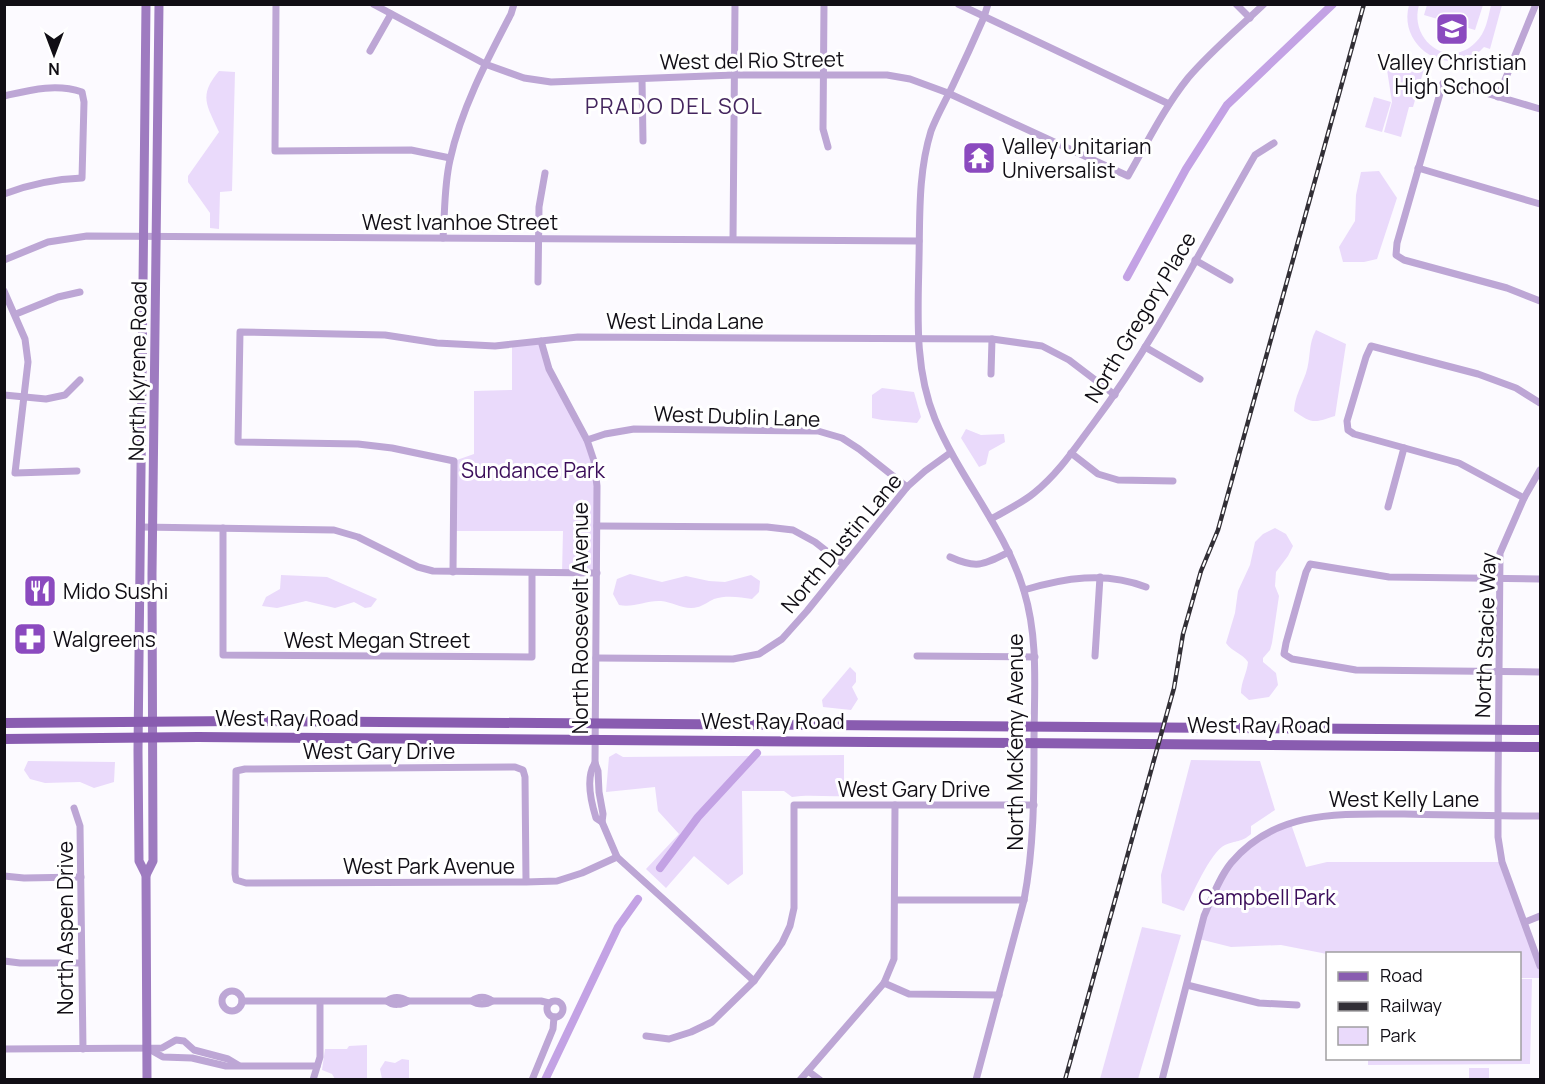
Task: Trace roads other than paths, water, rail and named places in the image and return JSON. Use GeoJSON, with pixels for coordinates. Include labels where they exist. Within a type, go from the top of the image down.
{"type":"FeatureCollection","features":[{"type":"Feature","properties":{"kind":"main road","name":"North Kyrene Road"},"geometry":{"type":"LineString","coordinates":[[146,4],[138,721],[139,861],[146,875]]}},
{"type":"Feature","properties":{"kind":"main road","name":"North Kyrene Road"},"geometry":{"type":"LineString","coordinates":[[146,875],[153,861],[153,528],[159,4]]}},
{"type":"Feature","properties":{"kind":"main road","name":"West Ray Road"},"geometry":{"type":"LineString","coordinates":[[4,723],[152,721],[1035,727],[1498,738],[1540,747]]}},
{"type":"Feature","properties":{"kind":"main road","name":"West Ray Road"},"geometry":{"type":"LineString","coordinates":[[4,739],[152,737],[1034,743],[1498,738],[1540,730]]}},
{"type":"Feature","properties":{"kind":"main road"},"geometry":{"type":"LineString","coordinates":[[146,875],[147,1080]]}},
{"type":"Feature","properties":{"kind":"street"},"geometry":{"type":"LineString","coordinates":[[276,4],[275,151],[411,150],[450,158]]}},
{"type":"Feature","properties":{"kind":"street","name":"West del Rio Street"},"geometry":{"type":"LineString","coordinates":[[374,4],[485,64],[524,78],[551,82],[734,75],[887,75],[910,79],[948,93],[1128,176],[1169,104]]}},
{"type":"Feature","properties":{"kind":"street"},"geometry":{"type":"LineString","coordinates":[[443,238],[444,196],[450,158],[485,64],[514,4]]}},
{"type":"Feature","properties":{"kind":"street"},"geometry":{"type":"LineString","coordinates":[[733,239],[735,4]]}},
{"type":"Feature","properties":{"kind":"street"},"geometry":{"type":"LineString","coordinates":[[824,4],[823,129],[828,147]]}},
{"type":"Feature","properties":{"kind":"street"},"geometry":{"type":"LineString","coordinates":[[958,4],[1169,104],[1196,70],[1264,4]]}},
{"type":"Feature","properties":{"kind":"street","name":"North McKemy Avenue"},"geometry":{"type":"LineString","coordinates":[[976,1080],[1024,900],[1031,860],[1034,805],[1035,657],[1032,624],[1024,590],[1009,552],[950,453],[928,401],[918,339],[919,197],[923,165],[932,129],[988,4]]}},
{"type":"Feature","properties":{"kind":"street"},"geometry":{"type":"LineString","coordinates":[[1236,4],[1250,18]]}},
{"type":"Feature","properties":{"kind":"street"},"geometry":{"type":"LineString","coordinates":[[1498,97],[1536,4]]}},
{"type":"Feature","properties":{"kind":"street"},"geometry":{"type":"LineString","coordinates":[[370,51],[391,14]]}},
{"type":"Feature","properties":{"kind":"street"},"geometry":{"type":"LineString","coordinates":[[642,79],[643,141]]}},
{"type":"Feature","properties":{"kind":"street"},"geometry":{"type":"LineString","coordinates":[[1540,109],[1452,83],[1443,83],[1397,243],[1396,255],[1404,260],[1507,288],[1540,301]]}},
{"type":"Feature","properties":{"kind":"street"},"geometry":{"type":"LineString","coordinates":[[4,96],[37,88],[72,88],[82,92],[84,102],[82,178],[57,179],[25,186],[4,194]]}},
{"type":"Feature","properties":{"kind":"street","name":"North Gregory Place"},"geometry":{"type":"LineString","coordinates":[[991,519],[1033,494],[1052,477],[1071,453],[1115,394],[1145,347],[1255,155],[1275,143]]}},
{"type":"Feature","properties":{"kind":"street"},"geometry":{"type":"LineString","coordinates":[[1418,168],[1540,204]]}},
{"type":"Feature","properties":{"kind":"street"},"geometry":{"type":"LineString","coordinates":[[538,282],[539,207],[545,173]]}},
{"type":"Feature","properties":{"kind":"street","name":"West Ivanhoe Street"},"geometry":{"type":"LineString","coordinates":[[4,260],[33,247],[62,238],[87,236],[919,241]]}},
{"type":"Feature","properties":{"kind":"street"},"geometry":{"type":"LineString","coordinates":[[1195,260],[1230,280]]}},
{"type":"Feature","properties":{"kind":"street"},"geometry":{"type":"LineString","coordinates":[[4,291],[25,339],[28,362],[15,473],[77,471]]}},
{"type":"Feature","properties":{"kind":"street"},"geometry":{"type":"LineString","coordinates":[[16,314],[58,297],[80,292]]}},
{"type":"Feature","properties":{"kind":"street","name":"West Linda Lane"},"geometry":{"type":"LineString","coordinates":[[453,572],[454,461],[392,448],[358,444],[238,442],[240,332],[385,335],[437,343],[495,346],[578,337],[992,339],[1042,346],[1069,360],[1115,394]]}},
{"type":"Feature","properties":{"kind":"street"},"geometry":{"type":"LineString","coordinates":[[991,374],[992,339]]}},
{"type":"Feature","properties":{"kind":"street","name":"North Roosevelt Avenue"},"geometry":{"type":"LineString","coordinates":[[541,341],[549,369],[587,440],[594,461],[597,486],[595,763],[598,771],[602,822],[617,857],[754,981]]}},
{"type":"Feature","properties":{"kind":"street"},"geometry":{"type":"LineString","coordinates":[[1524,498],[1459,463],[1354,434],[1348,430],[1347,421],[1371,346],[1478,374],[1516,388],[1540,403]]}},
{"type":"Feature","properties":{"kind":"street"},"geometry":{"type":"LineString","coordinates":[[1145,347],[1200,379]]}},
{"type":"Feature","properties":{"kind":"street"},"geometry":{"type":"LineString","coordinates":[[4,395],[46,399],[65,394],[80,380]]}},
{"type":"Feature","properties":{"kind":"street","name":"West Dublin Lane"},"geometry":{"type":"LineString","coordinates":[[587,440],[634,429],[818,431],[842,438],[907,487]]}},
{"type":"Feature","properties":{"kind":"street"},"geometry":{"type":"LineString","coordinates":[[1388,507],[1404,448]]}},
{"type":"Feature","properties":{"kind":"street","name":"North Dustin Lane"},"geometry":{"type":"LineString","coordinates":[[596,657],[733,659],[759,654],[782,639],[807,611],[907,487],[950,453]]}},
{"type":"Feature","properties":{"kind":"street"},"geometry":{"type":"LineString","coordinates":[[1071,453],[1098,474],[1118,480],[1173,481]]}},
{"type":"Feature","properties":{"kind":"street","name":"North Stacie Way"},"geometry":{"type":"LineString","coordinates":[[1540,470],[1524,498],[1500,553],[1498,671],[1498,816],[1502,862],[1540,966]]}},
{"type":"Feature","properties":{"kind":"street"},"geometry":{"type":"LineString","coordinates":[[597,526],[767,527],[793,530],[815,542],[843,564]]}},
{"type":"Feature","properties":{"kind":"street"},"geometry":{"type":"LineString","coordinates":[[140,527],[334,530],[358,537],[418,567],[433,571],[597,573]]}},
{"type":"Feature","properties":{"kind":"street","name":"West Megan Street"},"geometry":{"type":"LineString","coordinates":[[223,528],[223,655],[531,657],[531,573]]}},
{"type":"Feature","properties":{"kind":"street"},"geometry":{"type":"LineString","coordinates":[[950,557],[968,565],[978,565],[1009,552]]}},
{"type":"Feature","properties":{"kind":"street"},"geometry":{"type":"LineString","coordinates":[[1540,579],[1389,577],[1310,564],[1294,612],[1284,654],[1292,659],[1356,670],[1540,672]]}},
{"type":"Feature","properties":{"kind":"street"},"geometry":{"type":"LineString","coordinates":[[1095,656],[1100,577]]}},
{"type":"Feature","properties":{"kind":"street"},"geometry":{"type":"LineString","coordinates":[[1024,590],[1063,579],[1100,577],[1133,581],[1146,586]]}},
{"type":"Feature","properties":{"kind":"street"},"geometry":{"type":"LineString","coordinates":[[917,656],[1035,657]]}},
{"type":"Feature","properties":{"kind":"street","name":"West Gary Drive"},"geometry":{"type":"LineString","coordinates":[[236,880],[236,771],[245,769],[515,767],[523,770],[525,777],[526,882]]}},
{"type":"Feature","properties":{"kind":"street"},"geometry":{"type":"LineString","coordinates":[[800,1080],[884,983],[894,959],[895,805]]}},
{"type":"Feature","properties":{"kind":"street","name":"West Gary Drive"},"geometry":{"type":"LineString","coordinates":[[754,981],[782,943],[790,926],[794,908],[794,806],[1034,805]]}},
{"type":"Feature","properties":{"kind":"street","name":"North Aspen Drive"},"geometry":{"type":"LineString","coordinates":[[74,808],[80,826],[83,1049]]}},
{"type":"Feature","properties":{"kind":"street","name":"West Kelly Lane"},"geometry":{"type":"LineString","coordinates":[[1161,1079],[1204,916],[1231,864],[1251,845],[1270,832],[1304,818],[1343,814],[1540,816]]}},
{"type":"Feature","properties":{"kind":"street","name":"West Park Avenue"},"geometry":{"type":"LineString","coordinates":[[236,880],[246,883],[526,882],[556,880],[582,873],[617,857]]}},
{"type":"Feature","properties":{"kind":"street"},"geometry":{"type":"LineString","coordinates":[[4,876],[81,877]]}},
{"type":"Feature","properties":{"kind":"street"},"geometry":{"type":"LineString","coordinates":[[896,900],[1024,900]]}},
{"type":"Feature","properties":{"kind":"street"},"geometry":{"type":"LineString","coordinates":[[1525,922],[1540,916]]}},
{"type":"Feature","properties":{"kind":"street"},"geometry":{"type":"LineString","coordinates":[[4,961],[81,963]]}},
{"type":"Feature","properties":{"kind":"street"},"geometry":{"type":"LineString","coordinates":[[646,1036],[669,1039],[712,1022],[754,981]]}},
{"type":"Feature","properties":{"kind":"street"},"geometry":{"type":"LineString","coordinates":[[884,983],[909,994],[999,995]]}},
{"type":"Feature","properties":{"kind":"street"},"geometry":{"type":"LineString","coordinates":[[1187,985],[1258,1004],[1296,1005]]}},
{"type":"Feature","properties":{"kind":"street"},"geometry":{"type":"LineString","coordinates":[[242,1001],[387,1001],[392,998],[402,998],[408,1001],[472,1001],[476,1004],[488,1004],[492,1001],[549,1003],[557,1001],[563,1006],[562,1014],[554,1017]]}},
{"type":"Feature","properties":{"kind":"street"},"geometry":{"type":"LineString","coordinates":[[313,1080],[320,1047],[320,1002]]}},
{"type":"Feature","properties":{"kind":"street"},"geometry":{"type":"LineString","coordinates":[[549,1003],[547,1010],[554,1017]]}},
{"type":"Feature","properties":{"kind":"street"},"geometry":{"type":"LineString","coordinates":[[532,1080],[549,1039],[554,1017]]}},
{"type":"Feature","properties":{"kind":"street"},"geometry":{"type":"LineString","coordinates":[[4,1049],[162,1048],[176,1040],[184,1041],[194,1050],[238,1065]]}},
{"type":"Feature","properties":{"kind":"street"},"geometry":{"type":"LineString","coordinates":[[147,1048],[163,1057],[192,1058],[226,1066],[317,1066]]}},
{"type":"Feature","properties":{"kind":"street"},"geometry":{"type":"LineString","coordinates":[[808,1071],[820,1080]]}},
{"type":"Feature","properties":{"kind":"waterway"},"geometry":{"type":"LineString","coordinates":[[1127,277],[1186,169],[1227,105],[1333,4]]}},
{"type":"Feature","properties":{"kind":"waterway"},"geometry":{"type":"LineString","coordinates":[[660,868],[698,817],[757,753]]}},
{"type":"Feature","properties":{"kind":"waterway"},"geometry":{"type":"LineString","coordinates":[[545,1080],[618,927],[638,899]]}},
{"type":"Feature","properties":{"kind":"railway"},"geometry":{"type":"LineString","coordinates":[[1065,1080],[1174,688],[1183,634],[1201,571],[1218,530],[1364,4]]}},
{"type":"Feature","properties":{"kind":"place","name":"Valley Christian High School"},"geometry":{"type":"Point","coordinates":[1452,29]}},
{"type":"Feature","properties":{"kind":"place","name":"Valley Unitarian Universalist"},"geometry":{"type":"Point","coordinates":[979,158]}},
{"type":"Feature","properties":{"kind":"place","name":"Mido Sushi"},"geometry":{"type":"Point","coordinates":[40,591]}},
{"type":"Feature","properties":{"kind":"place","name":"Walgreens"},"geometry":{"type":"Point","coordinates":[30,639]}},
{"type":"Feature","properties":{"kind":"district","name":"PRADO DEL SOL"},"geometry":{"type":"Point","coordinates":[674,106]}},
{"type":"Feature","properties":{"kind":"park label","name":"Sundance Park"},"geometry":{"type":"Point","coordinates":[533,470]}},
{"type":"Feature","properties":{"kind":"park label","name":"Campbell Park"},"geometry":{"type":"Point","coordinates":[1267,897]}}]}
